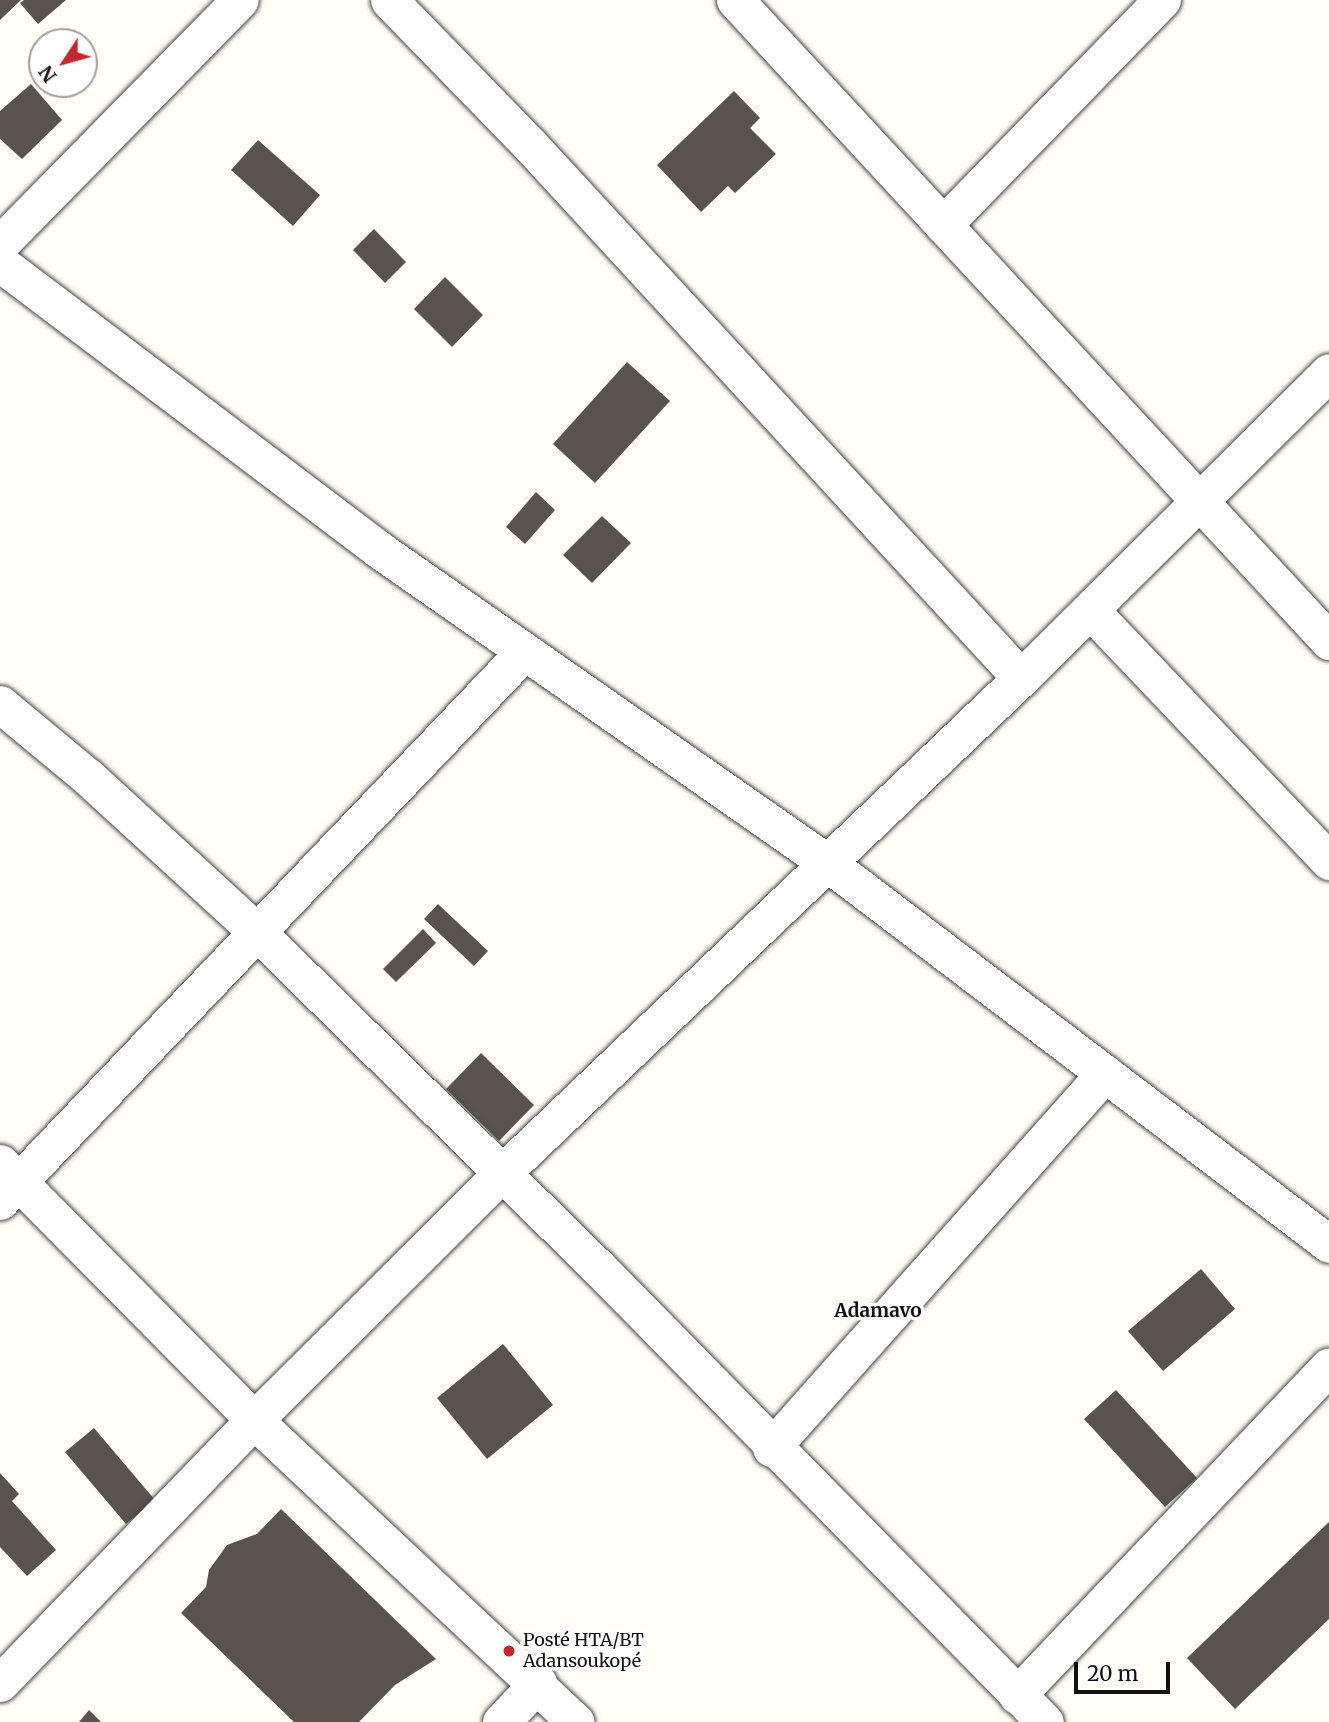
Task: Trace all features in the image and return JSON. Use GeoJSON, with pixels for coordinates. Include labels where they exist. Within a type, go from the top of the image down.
{"type":"FeatureCollection","features":[{"type":"Feature","properties":{"kind":"street"},"geometry":{"type":"LineString","coordinates":[[0,244],[240,0]]}},
{"type":"Feature","properties":{"kind":"street"},"geometry":{"type":"LineString","coordinates":[[389,0],[530,145],[1021,678]]}},
{"type":"Feature","properties":{"kind":"street"},"geometry":{"type":"LineString","coordinates":[[735,0],[1202,499],[1329,641]]}},
{"type":"Feature","properties":{"kind":"street"},"geometry":{"type":"LineString","coordinates":[[943,225],[1162,0]]}},
{"type":"Feature","properties":{"kind":"street"},"geometry":{"type":"LineString","coordinates":[[0,263],[378,549],[829,864],[1329,1244]]}},
{"type":"Feature","properties":{"kind":"street"},"geometry":{"type":"LineString","coordinates":[[0,1683],[254,1420],[502,1173],[829,864],[1329,372]]}},
{"type":"Feature","properties":{"kind":"street"},"geometry":{"type":"LineString","coordinates":[[1090,610],[1329,861]]}},
{"type":"Feature","properties":{"kind":"street"},"geometry":{"type":"LineString","coordinates":[[524,652],[256,931],[6,1181],[254,1420],[538,1683],[576,1722]]}},
{"type":"Feature","properties":{"kind":"street"},"geometry":{"type":"LineString","coordinates":[[0,704],[88,777],[256,931],[502,1173],[771,1448],[1045,1722]]}},
{"type":"Feature","properties":{"kind":"street"},"geometry":{"type":"LineString","coordinates":[[771,1448],[1105,1073]]}},
{"type":"Feature","properties":{"kind":"street"},"geometry":{"type":"LineString","coordinates":[[1017,1695],[1329,1366]]}},
{"type":"Feature","properties":{"kind":"street"},"geometry":{"type":"LineString","coordinates":[[501,1722],[538,1683]]}},
{"type":"Feature","properties":{"kind":"building"},"geometry":{"type":"Polygon","coordinates":[[[0,0],[21,0],[0,20],[0,0]]]}},
{"type":"Feature","properties":{"kind":"building"},"geometry":{"type":"Polygon","coordinates":[[[24,0],[66,0],[38,24],[20,3],[24,0]]]}},
{"type":"Feature","properties":{"kind":"building"},"geometry":{"type":"Polygon","coordinates":[[[28,87],[28,98],[43,98],[62,120],[22,159],[0,139],[0,111],[28,87]]]}},
{"type":"Feature","properties":{"kind":"building"},"geometry":{"type":"Polygon","coordinates":[[[734,91],[760,118],[750,128],[776,154],[735,193],[728,186],[701,212],[657,165],[734,91]]]}},
{"type":"Feature","properties":{"kind":"building"},"geometry":{"type":"Polygon","coordinates":[[[258,140],[320,195],[293,226],[231,170],[258,140]]]}},
{"type":"Feature","properties":{"kind":"building"},"geometry":{"type":"Polygon","coordinates":[[[374,229],[406,262],[385,283],[353,250],[374,229]]]}},
{"type":"Feature","properties":{"kind":"building"},"geometry":{"type":"Polygon","coordinates":[[[445,277],[483,315],[452,347],[414,309],[445,277]]]}},
{"type":"Feature","properties":{"kind":"building"},"geometry":{"type":"Polygon","coordinates":[[[627,362],[670,401],[595,483],[553,444],[627,362]]]}},
{"type":"Feature","properties":{"kind":"building"},"geometry":{"type":"Polygon","coordinates":[[[536,492],[555,510],[525,544],[506,527],[536,492]]]}},
{"type":"Feature","properties":{"kind":"building"},"geometry":{"type":"Polygon","coordinates":[[[602,516],[631,543],[592,583],[563,555],[602,516]]]}},
{"type":"Feature","properties":{"kind":"building"},"geometry":{"type":"Polygon","coordinates":[[[438,904],[488,951],[474,966],[424,919],[438,904]]]}},
{"type":"Feature","properties":{"kind":"building"},"geometry":{"type":"Polygon","coordinates":[[[423,929],[436,943],[396,982],[383,969],[423,929]]]}},
{"type":"Feature","properties":{"kind":"building"},"geometry":{"type":"Polygon","coordinates":[[[481,1053],[534,1105],[499,1141],[446,1089],[481,1053]]]}},
{"type":"Feature","properties":{"kind":"building"},"geometry":{"type":"Polygon","coordinates":[[[1201,1269],[1235,1309],[1163,1371],[1128,1331],[1201,1269]]]}},
{"type":"Feature","properties":{"kind":"building"},"geometry":{"type":"Polygon","coordinates":[[[503,1344],[553,1405],[487,1459],[437,1398],[503,1344]]]}},
{"type":"Feature","properties":{"kind":"building"},"geometry":{"type":"Polygon","coordinates":[[[1116,1390],[1197,1478],[1165,1507],[1084,1419],[1116,1390]]]}},
{"type":"Feature","properties":{"kind":"building"},"geometry":{"type":"Polygon","coordinates":[[[94,1428],[155,1500],[126,1524],[65,1452],[94,1428]]]}},
{"type":"Feature","properties":{"kind":"building"},"geometry":{"type":"Polygon","coordinates":[[[0,1473],[19,1494],[12,1501],[56,1550],[27,1576],[0,1547],[0,1473]]]}},
{"type":"Feature","properties":{"kind":"building"},"geometry":{"type":"Polygon","coordinates":[[[281,1509],[436,1659],[395,1685],[359,1722],[294,1722],[181,1613],[206,1587],[209,1570],[227,1545],[257,1534],[281,1509]]]}},
{"type":"Feature","properties":{"kind":"building"},"geometry":{"type":"Polygon","coordinates":[[[1329,1522],[1329,1619],[1235,1709],[1187,1658],[1329,1522]]]}},
{"type":"Feature","properties":{"kind":"building"},"geometry":{"type":"Polygon","coordinates":[[[89,1710],[101,1722],[79,1722],[89,1710]]]}},
{"type":"Feature","properties":{"kind":"place","name":"Posté HTA/BT Adansoukopé"},"geometry":{"type":"Point","coordinates":[509,1651]}},
{"type":"Feature","properties":{"kind":"district","name":"Adamavo"},"geometry":{"type":"Point","coordinates":[878,1311]}}]}
